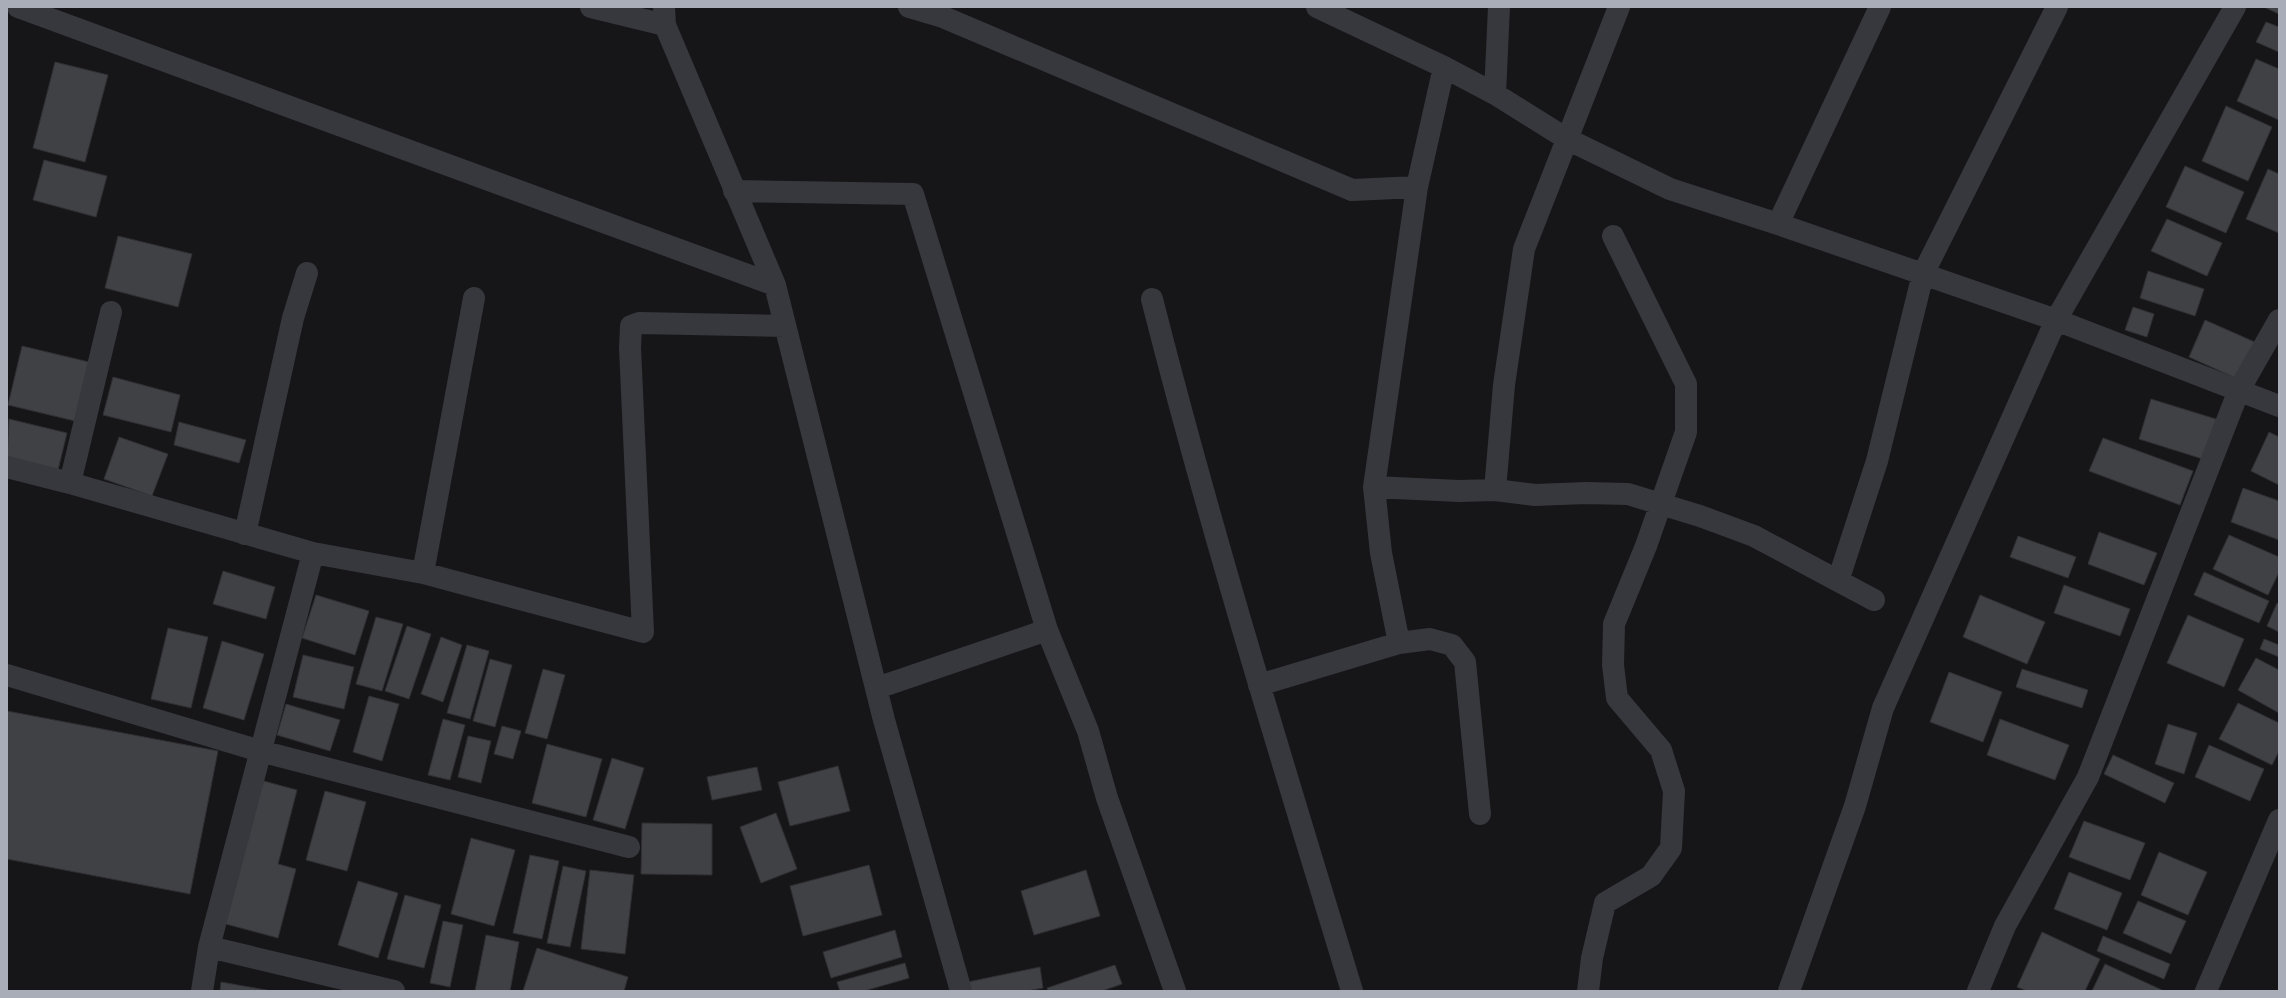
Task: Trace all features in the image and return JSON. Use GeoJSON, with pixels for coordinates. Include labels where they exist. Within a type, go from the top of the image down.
{"type":"FeatureCollection","features":[{"type":"Feature","properties":{"kind":"street"},"geometry":{"type":"LineString","coordinates":[[18,7],[775,285]]}},
{"type":"Feature","properties":{"kind":"street"},"geometry":{"type":"LineString","coordinates":[[591,7],[664,16],[734,191],[775,285],[884,720],[961,991]]}},
{"type":"Feature","properties":{"kind":"street"},"geometry":{"type":"LineString","coordinates":[[909,7],[945,12],[1352,190],[1417,187]]}},
{"type":"Feature","properties":{"kind":"street"},"geometry":{"type":"LineString","coordinates":[[1317,7],[1444,67],[1495,94],[1567,139],[1670,189],[1778,224],[2056,320],[2279,406]]}},
{"type":"Feature","properties":{"kind":"street"},"geometry":{"type":"LineString","coordinates":[[1495,94],[1499,7]]}},
{"type":"Feature","properties":{"kind":"street"},"geometry":{"type":"LineString","coordinates":[[1495,490],[1504,386],[1524,249],[1619,7]]}},
{"type":"Feature","properties":{"kind":"street"},"geometry":{"type":"LineString","coordinates":[[1778,224],[1880,7]]}},
{"type":"Feature","properties":{"kind":"street"},"geometry":{"type":"LineString","coordinates":[[1838,581],[1877,461],[1923,274],[2057,7]]}},
{"type":"Feature","properties":{"kind":"street"},"geometry":{"type":"LineString","coordinates":[[1789,991],[1855,806],[1883,708],[2056,320],[2235,7]]}},
{"type":"Feature","properties":{"kind":"street"},"geometry":{"type":"LineString","coordinates":[[1399,643],[1382,553],[1374,487],[1417,187],[1444,67]]}},
{"type":"Feature","properties":{"kind":"street"},"geometry":{"type":"LineString","coordinates":[[734,191],[912,194],[1047,630],[1088,730],[1107,798],[1175,991]]}},
{"type":"Feature","properties":{"kind":"street"},"geometry":{"type":"LineString","coordinates":[[1588,991],[1592,958],[1605,903],[1651,876],[1671,848],[1674,791],[1662,750],[1617,698],[1613,665],[1614,624],[1661,504],[1686,432],[1686,384],[1613,236]]}},
{"type":"Feature","properties":{"kind":"street"},"geometry":{"type":"LineString","coordinates":[[245,534],[294,318],[307,273]]}},
{"type":"Feature","properties":{"kind":"street"},"geometry":{"type":"LineString","coordinates":[[423,573],[474,298]]}},
{"type":"Feature","properties":{"kind":"street"},"geometry":{"type":"LineString","coordinates":[[1152,299],[1186,434],[1259,685],[1352,991]]}},
{"type":"Feature","properties":{"kind":"street"},"geometry":{"type":"LineString","coordinates":[[70,483],[111,312]]}},
{"type":"Feature","properties":{"kind":"street"},"geometry":{"type":"LineString","coordinates":[[1978,991],[2005,926],[2088,777],[2239,390],[2279,320]]}},
{"type":"Feature","properties":{"kind":"street"},"geometry":{"type":"LineString","coordinates":[[7,468],[70,483],[313,553],[423,573],[643,632],[630,356],[631,326],[639,323],[785,326]]}},
{"type":"Feature","properties":{"kind":"street"},"geometry":{"type":"LineString","coordinates":[[1374,487],[1459,491],[1495,490],[1535,494],[1628,494],[1754,536],[1874,600]]}},
{"type":"Feature","properties":{"kind":"street"},"geometry":{"type":"LineString","coordinates":[[202,991],[209,947],[313,553]]}},
{"type":"Feature","properties":{"kind":"street"},"geometry":{"type":"LineString","coordinates":[[877,688],[1047,630]]}},
{"type":"Feature","properties":{"kind":"street"},"geometry":{"type":"LineString","coordinates":[[1259,685],[1399,643],[1430,639],[1452,645],[1465,662],[1480,814]]}},
{"type":"Feature","properties":{"kind":"street"},"geometry":{"type":"LineString","coordinates":[[7,675],[260,751],[629,847]]}},
{"type":"Feature","properties":{"kind":"street"},"geometry":{"type":"LineString","coordinates":[[2206,991],[2279,820]]}},
{"type":"Feature","properties":{"kind":"street"},"geometry":{"type":"LineString","coordinates":[[209,947],[394,991]]}},
{"type":"Feature","properties":{"kind":"building"},"geometry":{"type":"Polygon","coordinates":[[[2264,7],[2279,7],[2279,14],[2264,7]]]}},
{"type":"Feature","properties":{"kind":"building"},"geometry":{"type":"Polygon","coordinates":[[[2266,22],[2279,27],[2279,52],[2256,42],[2266,22]]]}},
{"type":"Feature","properties":{"kind":"building"},"geometry":{"type":"Polygon","coordinates":[[[2256,59],[2279,69],[2279,120],[2237,101],[2256,59]]]}},
{"type":"Feature","properties":{"kind":"building"},"geometry":{"type":"Polygon","coordinates":[[[55,62],[108,75],[85,162],[33,148],[55,62]]]}},
{"type":"Feature","properties":{"kind":"building"},"geometry":{"type":"Polygon","coordinates":[[[2226,106],[2272,127],[2248,181],[2202,161],[2226,106]]]}},
{"type":"Feature","properties":{"kind":"building"},"geometry":{"type":"Polygon","coordinates":[[[44,160],[107,176],[96,217],[33,200],[44,160]]]}},
{"type":"Feature","properties":{"kind":"building"},"geometry":{"type":"Polygon","coordinates":[[[2185,166],[2244,192],[2226,233],[2166,207],[2185,166]]]}},
{"type":"Feature","properties":{"kind":"building"},"geometry":{"type":"Polygon","coordinates":[[[2268,169],[2279,174],[2279,233],[2246,219],[2268,169]]]}},
{"type":"Feature","properties":{"kind":"building"},"geometry":{"type":"Polygon","coordinates":[[[2167,219],[2222,243],[2207,276],[2151,251],[2167,219]]]}},
{"type":"Feature","properties":{"kind":"building"},"geometry":{"type":"Polygon","coordinates":[[[118,236],[192,254],[178,307],[105,288],[118,236]]]}},
{"type":"Feature","properties":{"kind":"building"},"geometry":{"type":"Polygon","coordinates":[[[2148,271],[2204,289],[2195,316],[2140,298],[2148,271]]]}},
{"type":"Feature","properties":{"kind":"building"},"geometry":{"type":"Polygon","coordinates":[[[2133,307],[2154,314],[2147,337],[2125,330],[2133,307]]]}},
{"type":"Feature","properties":{"kind":"building"},"geometry":{"type":"Polygon","coordinates":[[[2205,320],[2257,343],[2240,380],[2189,357],[2205,320]]]}},
{"type":"Feature","properties":{"kind":"building"},"geometry":{"type":"Polygon","coordinates":[[[22,346],[89,362],[75,421],[8,405],[22,346]]]}},
{"type":"Feature","properties":{"kind":"building"},"geometry":{"type":"Polygon","coordinates":[[[113,377],[180,395],[171,432],[103,415],[113,377]]]}},
{"type":"Feature","properties":{"kind":"building"},"geometry":{"type":"Polygon","coordinates":[[[2151,399],[2219,420],[2206,460],[2139,439],[2151,399]]]}},
{"type":"Feature","properties":{"kind":"building"},"geometry":{"type":"Polygon","coordinates":[[[9,419],[67,433],[58,470],[7,458],[9,419]]]}},
{"type":"Feature","properties":{"kind":"building"},"geometry":{"type":"Polygon","coordinates":[[[179,422],[246,440],[239,463],[174,445],[179,422]]]}},
{"type":"Feature","properties":{"kind":"building"},"geometry":{"type":"Polygon","coordinates":[[[2269,432],[2279,437],[2279,485],[2251,471],[2269,432]]]}},
{"type":"Feature","properties":{"kind":"building"},"geometry":{"type":"Polygon","coordinates":[[[119,437],[168,454],[152,496],[104,479],[119,437]]]}},
{"type":"Feature","properties":{"kind":"building"},"geometry":{"type":"Polygon","coordinates":[[[2103,438],[2193,471],[2180,505],[2089,471],[2103,438]]]}},
{"type":"Feature","properties":{"kind":"building"},"geometry":{"type":"Polygon","coordinates":[[[2243,488],[2279,501],[2279,540],[2231,522],[2243,488]]]}},
{"type":"Feature","properties":{"kind":"building"},"geometry":{"type":"Polygon","coordinates":[[[2099,532],[2157,553],[2144,585],[2088,564],[2099,532]]]}},
{"type":"Feature","properties":{"kind":"building"},"geometry":{"type":"Polygon","coordinates":[[[2229,535],[2279,557],[2279,572],[2268,595],[2213,569],[2229,535]]]}},
{"type":"Feature","properties":{"kind":"building"},"geometry":{"type":"Polygon","coordinates":[[[2018,536],[2076,557],[2068,578],[2010,557],[2018,536]]]}},
{"type":"Feature","properties":{"kind":"building"},"geometry":{"type":"Polygon","coordinates":[[[223,571],[275,587],[266,619],[213,604],[223,571]]]}},
{"type":"Feature","properties":{"kind":"building"},"geometry":{"type":"Polygon","coordinates":[[[2204,572],[2269,601],[2259,623],[2194,595],[2204,572]]]}},
{"type":"Feature","properties":{"kind":"building"},"geometry":{"type":"Polygon","coordinates":[[[2064,585],[2130,609],[2120,636],[2054,613],[2064,585]]]}},
{"type":"Feature","properties":{"kind":"building"},"geometry":{"type":"Polygon","coordinates":[[[316,595],[369,611],[355,655],[302,638],[316,595]]]}},
{"type":"Feature","properties":{"kind":"building"},"geometry":{"type":"Polygon","coordinates":[[[1980,595],[2045,622],[2027,664],[1963,637],[1980,595]]]}},
{"type":"Feature","properties":{"kind":"building"},"geometry":{"type":"Polygon","coordinates":[[[2277,603],[2279,604],[2279,632],[2267,626],[2277,603]]]}},
{"type":"Feature","properties":{"kind":"building"},"geometry":{"type":"Polygon","coordinates":[[[2188,615],[2244,639],[2224,687],[2167,663],[2188,615]]]}},
{"type":"Feature","properties":{"kind":"building"},"geometry":{"type":"Polygon","coordinates":[[[376,617],[403,624],[382,691],[356,684],[376,617]]]}},
{"type":"Feature","properties":{"kind":"building"},"geometry":{"type":"Polygon","coordinates":[[[407,626],[431,634],[409,699],[385,691],[407,626]]]}},
{"type":"Feature","properties":{"kind":"building"},"geometry":{"type":"Polygon","coordinates":[[[168,628],[208,637],[191,708],[151,699],[168,628]]]}},
{"type":"Feature","properties":{"kind":"building"},"geometry":{"type":"Polygon","coordinates":[[[441,637],[462,645],[443,702],[421,694],[441,637]]]}},
{"type":"Feature","properties":{"kind":"building"},"geometry":{"type":"Polygon","coordinates":[[[2264,639],[2279,645],[2279,657],[2260,649],[2264,639]]]}},
{"type":"Feature","properties":{"kind":"building"},"geometry":{"type":"Polygon","coordinates":[[[222,641],[264,654],[244,720],[203,708],[222,641]]]}},
{"type":"Feature","properties":{"kind":"building"},"geometry":{"type":"Polygon","coordinates":[[[467,645],[489,651],[470,719],[447,713],[467,645]]]}},
{"type":"Feature","properties":{"kind":"building"},"geometry":{"type":"Polygon","coordinates":[[[303,655],[354,667],[344,709],[293,697],[303,655]]]}},
{"type":"Feature","properties":{"kind":"building"},"geometry":{"type":"Polygon","coordinates":[[[2256,658],[2279,670],[2279,713],[2238,690],[2256,658]]]}},
{"type":"Feature","properties":{"kind":"building"},"geometry":{"type":"Polygon","coordinates":[[[490,659],[512,665],[495,727],[473,721],[490,659]]]}},
{"type":"Feature","properties":{"kind":"building"},"geometry":{"type":"Polygon","coordinates":[[[543,669],[565,675],[547,739],[525,733],[543,669]]]}},
{"type":"Feature","properties":{"kind":"building"},"geometry":{"type":"Polygon","coordinates":[[[2022,669],[2088,690],[2082,708],[2016,687],[2022,669]]]}},
{"type":"Feature","properties":{"kind":"building"},"geometry":{"type":"Polygon","coordinates":[[[1949,672],[2002,692],[1983,742],[1930,722],[1949,672]]]}},
{"type":"Feature","properties":{"kind":"building"},"geometry":{"type":"Polygon","coordinates":[[[369,696],[399,704],[382,761],[353,752],[369,696]]]}},
{"type":"Feature","properties":{"kind":"building"},"geometry":{"type":"Polygon","coordinates":[[[2238,703],[2279,723],[2279,751],[2272,765],[2219,739],[2238,703]]]}},
{"type":"Feature","properties":{"kind":"building"},"geometry":{"type":"Polygon","coordinates":[[[286,704],[340,720],[330,751],[277,735],[286,704]]]}},
{"type":"Feature","properties":{"kind":"building"},"geometry":{"type":"Polygon","coordinates":[[[7,711],[218,751],[190,894],[7,859],[7,711]]]}},
{"type":"Feature","properties":{"kind":"building"},"geometry":{"type":"Polygon","coordinates":[[[443,719],[465,725],[450,780],[428,775],[443,719]]]}},
{"type":"Feature","properties":{"kind":"building"},"geometry":{"type":"Polygon","coordinates":[[[2000,719],[2069,745],[2055,780],[1987,755],[2000,719]]]}},
{"type":"Feature","properties":{"kind":"building"},"geometry":{"type":"Polygon","coordinates":[[[2168,724],[2197,733],[2184,774],[2155,764],[2168,724]]]}},
{"type":"Feature","properties":{"kind":"building"},"geometry":{"type":"Polygon","coordinates":[[[502,726],[521,731],[513,759],[494,754],[502,726]]]}},
{"type":"Feature","properties":{"kind":"building"},"geometry":{"type":"Polygon","coordinates":[[[468,736],[491,741],[481,783],[458,777],[468,736]]]}},
{"type":"Feature","properties":{"kind":"building"},"geometry":{"type":"Polygon","coordinates":[[[547,744],[602,759],[586,817],[532,803],[547,744]]]}},
{"type":"Feature","properties":{"kind":"building"},"geometry":{"type":"Polygon","coordinates":[[[2209,745],[2264,769],[2250,801],[2195,777],[2209,745]]]}},
{"type":"Feature","properties":{"kind":"building"},"geometry":{"type":"Polygon","coordinates":[[[2113,755],[2174,783],[2165,803],[2104,774],[2113,755]]]}},
{"type":"Feature","properties":{"kind":"building"},"geometry":{"type":"Polygon","coordinates":[[[612,758],[644,768],[625,829],[593,820],[612,758]]]}},
{"type":"Feature","properties":{"kind":"building"},"geometry":{"type":"Polygon","coordinates":[[[838,766],[850,811],[790,826],[778,782],[838,766]]]}},
{"type":"Feature","properties":{"kind":"building"},"geometry":{"type":"Polygon","coordinates":[[[757,767],[762,790],[712,800],[707,777],[757,767]]]}},
{"type":"Feature","properties":{"kind":"building"},"geometry":{"type":"Polygon","coordinates":[[[260,780],[297,790],[278,864],[296,869],[278,938],[222,923],[260,780]]]}},
{"type":"Feature","properties":{"kind":"building"},"geometry":{"type":"Polygon","coordinates":[[[325,791],[366,802],[347,871],[306,860],[325,791]]]}},
{"type":"Feature","properties":{"kind":"building"},"geometry":{"type":"Polygon","coordinates":[[[776,813],[797,869],[761,883],[740,827],[776,813]]]}},
{"type":"Feature","properties":{"kind":"building"},"geometry":{"type":"Polygon","coordinates":[[[2084,821],[2145,843],[2130,880],[2069,857],[2084,821]]]}},
{"type":"Feature","properties":{"kind":"building"},"geometry":{"type":"Polygon","coordinates":[[[642,823],[712,824],[712,875],[641,874],[642,823]]]}},
{"type":"Feature","properties":{"kind":"building"},"geometry":{"type":"Polygon","coordinates":[[[471,838],[515,850],[494,926],[451,914],[471,838]]]}},
{"type":"Feature","properties":{"kind":"building"},"geometry":{"type":"Polygon","coordinates":[[[2159,852],[2207,872],[2188,915],[2141,895],[2159,852]]]}},
{"type":"Feature","properties":{"kind":"building"},"geometry":{"type":"Polygon","coordinates":[[[530,855],[559,861],[542,939],[513,933],[530,855]]]}},
{"type":"Feature","properties":{"kind":"building"},"geometry":{"type":"Polygon","coordinates":[[[869,865],[882,915],[803,936],[790,886],[869,865]]]}},
{"type":"Feature","properties":{"kind":"building"},"geometry":{"type":"Polygon","coordinates":[[[563,866],[586,871],[570,947],[547,943],[563,866]]]}},
{"type":"Feature","properties":{"kind":"building"},"geometry":{"type":"Polygon","coordinates":[[[590,870],[634,875],[625,954],[581,949],[590,870]]]}},
{"type":"Feature","properties":{"kind":"building"},"geometry":{"type":"Polygon","coordinates":[[[1086,870],[1100,916],[1034,935],[1021,891],[1086,870]]]}},
{"type":"Feature","properties":{"kind":"building"},"geometry":{"type":"Polygon","coordinates":[[[2069,872],[2122,893],[2107,930],[2054,909],[2069,872]]]}},
{"type":"Feature","properties":{"kind":"building"},"geometry":{"type":"Polygon","coordinates":[[[358,881],[398,893],[378,958],[338,945],[358,881]]]}},
{"type":"Feature","properties":{"kind":"building"},"geometry":{"type":"Polygon","coordinates":[[[405,895],[441,905],[424,968],[387,959],[405,895]]]}},
{"type":"Feature","properties":{"kind":"building"},"geometry":{"type":"Polygon","coordinates":[[[2138,901],[2186,921],[2171,954],[2123,933],[2138,901]]]}},
{"type":"Feature","properties":{"kind":"building"},"geometry":{"type":"Polygon","coordinates":[[[443,921],[463,925],[450,987],[430,983],[443,921]]]}},
{"type":"Feature","properties":{"kind":"building"},"geometry":{"type":"Polygon","coordinates":[[[895,930],[902,957],[831,978],[823,952],[895,930]]]}},
{"type":"Feature","properties":{"kind":"building"},"geometry":{"type":"Polygon","coordinates":[[[2042,932],[2100,959],[2085,991],[2027,991],[2017,987],[2042,932]]]}},
{"type":"Feature","properties":{"kind":"building"},"geometry":{"type":"Polygon","coordinates":[[[486,935],[519,942],[510,991],[475,991],[486,935]]]}},
{"type":"Feature","properties":{"kind":"building"},"geometry":{"type":"Polygon","coordinates":[[[2103,936],[2170,964],[2164,979],[2097,951],[2103,936]]]}},
{"type":"Feature","properties":{"kind":"building"},"geometry":{"type":"Polygon","coordinates":[[[537,948],[628,977],[624,991],[523,991],[537,948]]]}},
{"type":"Feature","properties":{"kind":"building"},"geometry":{"type":"Polygon","coordinates":[[[905,963],[909,978],[864,991],[840,991],[837,982],[905,963]]]}},
{"type":"Feature","properties":{"kind":"building"},"geometry":{"type":"Polygon","coordinates":[[[2105,964],[2162,990],[2092,991],[2105,964]]]}},
{"type":"Feature","properties":{"kind":"building"},"geometry":{"type":"Polygon","coordinates":[[[1115,965],[1122,984],[1102,991],[1048,991],[1047,988],[1115,965]]]}},
{"type":"Feature","properties":{"kind":"building"},"geometry":{"type":"Polygon","coordinates":[[[1040,967],[1043,988],[1027,991],[964,991],[963,983],[1040,967]]]}},
{"type":"Feature","properties":{"kind":"building"},"geometry":{"type":"Polygon","coordinates":[[[221,982],[272,991],[220,991],[221,982]]]}}]}
